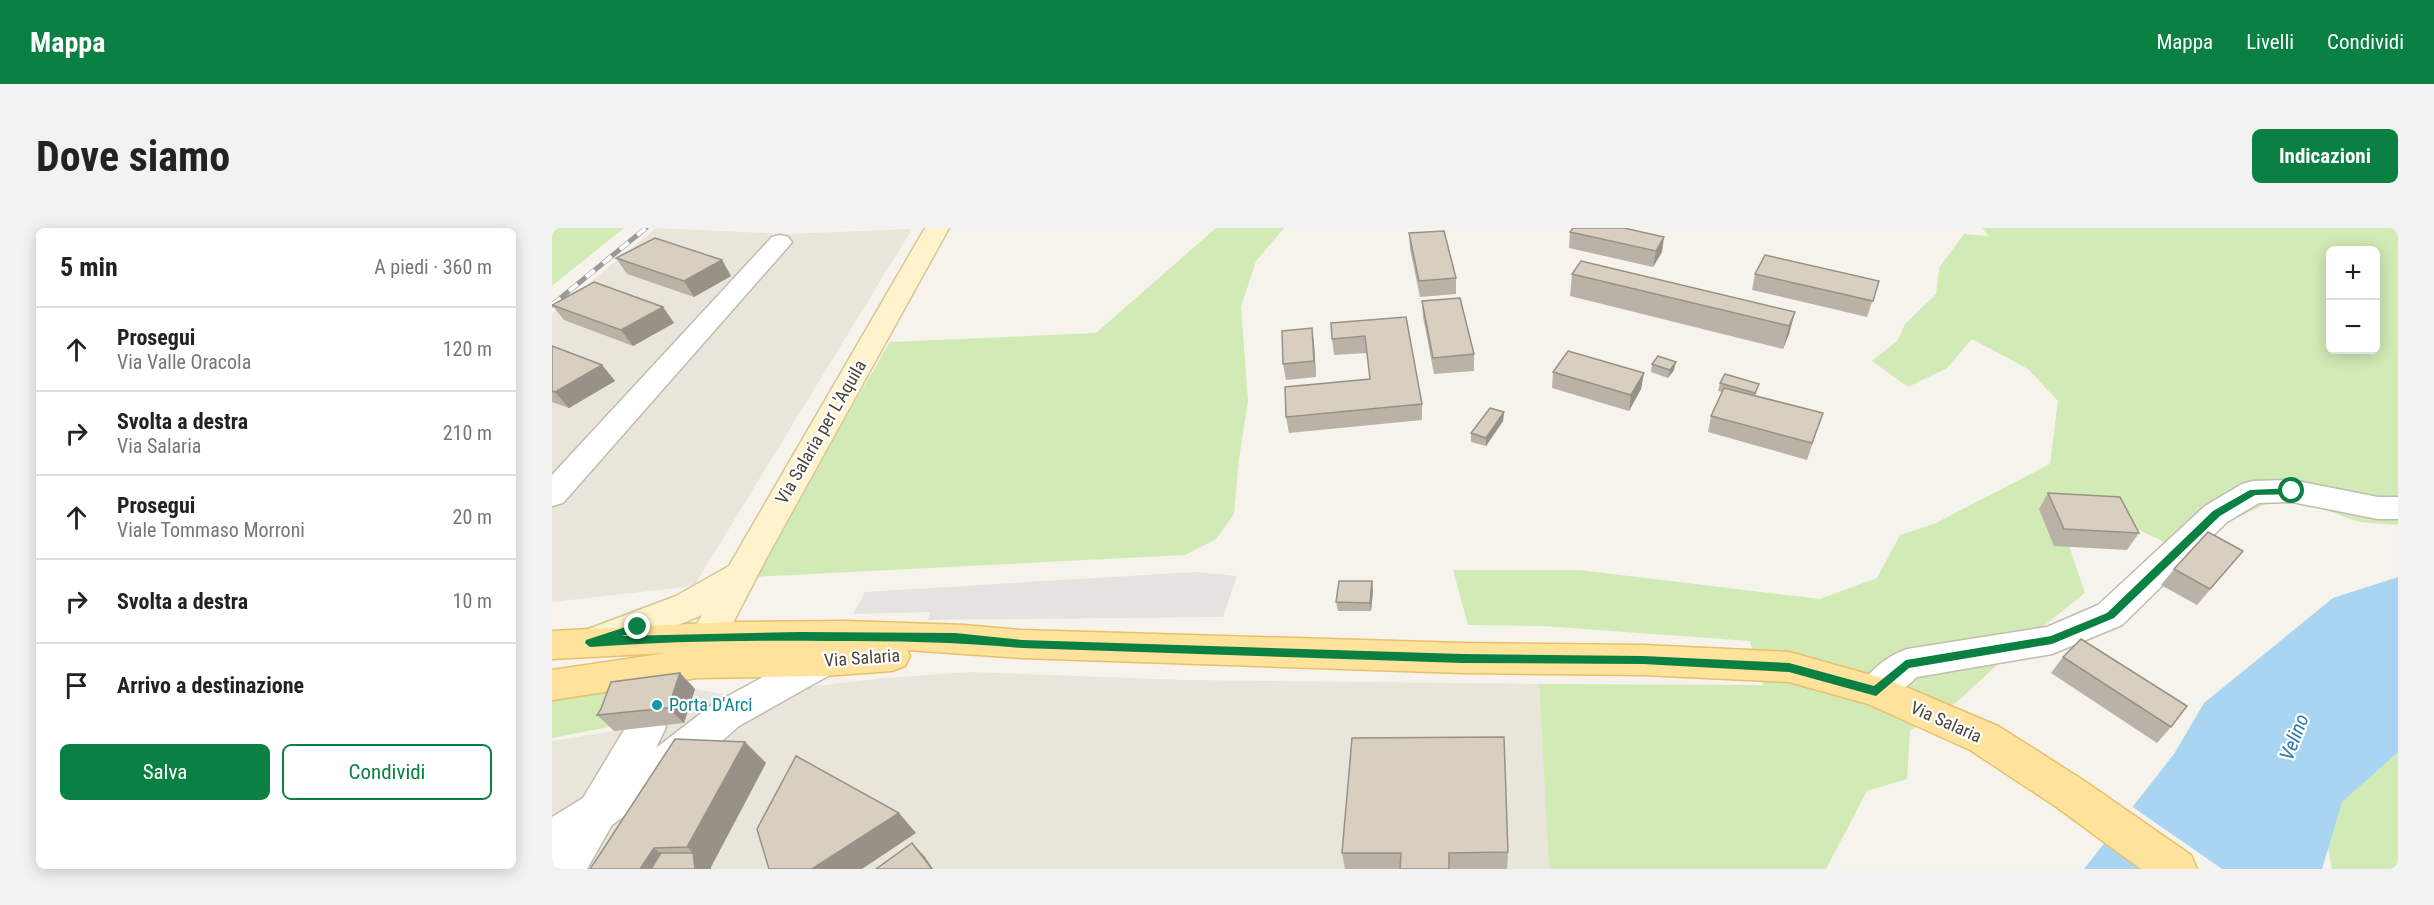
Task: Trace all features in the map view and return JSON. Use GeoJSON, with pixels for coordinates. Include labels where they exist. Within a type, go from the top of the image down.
{"type":"FeatureCollection","features":[{"type":"Feature","properties":{"kind":"main road","name":"Via Salaria per L'Aquila"},"geometry":{"type":"LineString","coordinates":[[699,651],[740,574],[937,228]]}},
{"type":"Feature","properties":{"kind":"main road"},"geometry":{"type":"LineString","coordinates":[[590,643],[677,612],[717,592],[740,574]]}},
{"type":"Feature","properties":{"kind":"main road","name":"Via Salaria"},"geometry":{"type":"LineString","coordinates":[[699,651],[955,637],[1022,644],[1462,658],[1643,660],[1789,667],[1876,691],[1984,738],[2069,793],[2176,869]]}},
{"type":"Feature","properties":{"kind":"main road"},"geometry":{"type":"LineString","coordinates":[[552,645],[590,643],[699,651]]}},
{"type":"Feature","properties":{"kind":"main road","name":"Via Salaria"},"geometry":{"type":"LineString","coordinates":[[699,651],[738,661],[824,661],[1022,644]]}},
{"type":"Feature","properties":{"kind":"main road"},"geometry":{"type":"LineString","coordinates":[[552,686],[699,651]]}},
{"type":"Feature","properties":{"kind":"street"},"geometry":{"type":"LineString","coordinates":[[552,495],[780,242]]}},
{"type":"Feature","properties":{"kind":"street"},"geometry":{"type":"LineString","coordinates":[[1876,691],[1906,664],[2052,640],[2110,615],[2216,514],[2253,492],[2292,491],[2378,508],[2398,508]]}},
{"type":"Feature","properties":{"kind":"street"},"geometry":{"type":"LineString","coordinates":[[670,693],[699,651]]}},
{"type":"Feature","properties":{"kind":"street"},"geometry":{"type":"LineString","coordinates":[[552,840],[597,812],[690,745],[726,715],[824,661]]}},
{"type":"Feature","properties":{"kind":"street"},"geometry":{"type":"LineString","coordinates":[[564,869],[647,727]]}},
{"type":"Feature","properties":{"kind":"shaded area"},"geometry":{"type":"Polygon","coordinates":[[[656,228],[788,234],[912,229],[694,586],[552,602],[552,314],[656,228]]]}},
{"type":"Feature","properties":{"kind":"shaded area"},"geometry":{"type":"Polygon","coordinates":[[[1195,572],[1237,576],[1223,617],[928,620],[930,612],[853,614],[865,592],[1195,572]]]}},
{"type":"Feature","properties":{"kind":"shaded area"},"geometry":{"type":"Polygon","coordinates":[[[971,672],[1186,680],[1539,684],[1549,869],[552,869],[552,741],[614,731],[628,698],[695,689],[750,699],[815,686],[884,678],[971,672]]]}},
{"type":"Feature","properties":{"kind":"green space"},"geometry":{"type":"Polygon","coordinates":[[[552,228],[624,228],[552,286],[552,228]]]}},
{"type":"Feature","properties":{"kind":"green space"},"geometry":{"type":"Polygon","coordinates":[[[1216,228],[1284,228],[1256,261],[1241,307],[1248,401],[1239,459],[1234,514],[1216,539],[1185,555],[752,577],[890,342],[1096,333],[1216,228]]]}},
{"type":"Feature","properties":{"kind":"green space"},"geometry":{"type":"Polygon","coordinates":[[[1982,228],[2398,228],[2398,525],[2359,522],[2284,495],[2185,543],[2171,545],[2096,510],[2065,534],[2085,593],[2011,652],[1957,702],[1910,731],[1907,779],[1867,791],[1826,869],[1549,869],[1539,684],[1763,685],[1750,641],[1542,626],[1468,625],[1453,570],[1579,570],[1820,599],[1877,578],[1900,535],[1936,523],[2050,464],[2058,401],[2028,369],[1972,339],[1947,368],[1908,387],[1872,361],[1898,340],[1905,324],[1936,294],[1939,268],[1964,234],[1989,236],[1982,228]]]}},
{"type":"Feature","properties":{"kind":"green space"},"geometry":{"type":"Polygon","coordinates":[[[602,688],[628,698],[619,725],[552,738],[552,696],[602,688]]]}},
{"type":"Feature","properties":{"kind":"green space"},"geometry":{"type":"Polygon","coordinates":[[[2398,746],[2398,869],[2332,869],[2326,836],[2342,802],[2398,746]]]}},
{"type":"Feature","properties":{"kind":"water","name":"Velino"},"geometry":{"type":"Polygon","coordinates":[[[2398,577],[2398,752],[2342,802],[2322,869],[2084,869],[2174,754],[2204,703],[2333,598],[2398,577]]]}},
{"type":"Feature","properties":{"kind":"pier"},"geometry":{"type":"Polygon","coordinates":[[[2130,805],[2222,869],[2146,869],[2104,839],[2130,805]]]}},
{"type":"Feature","properties":{"kind":"building"},"geometry":{"type":"Polygon","coordinates":[[[1573,228],[1624,228],[1664,237],[1656,251],[1570,232],[1573,228]]]}},
{"type":"Feature","properties":{"kind":"building"},"geometry":{"type":"Polygon","coordinates":[[[1444,231],[1456,278],[1419,281],[1409,233],[1444,231]]]}},
{"type":"Feature","properties":{"kind":"building"},"geometry":{"type":"Polygon","coordinates":[[[655,238],[722,260],[684,281],[616,258],[655,238]]]}},
{"type":"Feature","properties":{"kind":"building"},"geometry":{"type":"Polygon","coordinates":[[[1765,255],[1879,281],[1873,301],[1755,274],[1765,255]]]}},
{"type":"Feature","properties":{"kind":"building"},"geometry":{"type":"Polygon","coordinates":[[[1581,261],[1795,312],[1789,326],[1572,274],[1581,261]]]}},
{"type":"Feature","properties":{"kind":"building"},"geometry":{"type":"Polygon","coordinates":[[[594,282],[663,307],[621,330],[552,305],[594,282]]]}},
{"type":"Feature","properties":{"kind":"building"},"geometry":{"type":"Polygon","coordinates":[[[1460,298],[1474,354],[1433,358],[1422,301],[1460,298]]]}},
{"type":"Feature","properties":{"kind":"building"},"geometry":{"type":"Polygon","coordinates":[[[1406,317],[1422,404],[1286,417],[1285,387],[1370,379],[1365,336],[1332,339],[1331,323],[1406,317]]]}},
{"type":"Feature","properties":{"kind":"building"},"geometry":{"type":"Polygon","coordinates":[[[1312,328],[1314,361],[1283,364],[1282,331],[1312,328]]]}},
{"type":"Feature","properties":{"kind":"building"},"geometry":{"type":"Polygon","coordinates":[[[552,346],[602,365],[555,392],[552,391],[552,346]]]}},
{"type":"Feature","properties":{"kind":"building"},"geometry":{"type":"Polygon","coordinates":[[[1568,351],[1644,373],[1631,395],[1553,372],[1568,351]]]}},
{"type":"Feature","properties":{"kind":"building"},"geometry":{"type":"Polygon","coordinates":[[[1658,356],[1676,362],[1670,370],[1652,364],[1658,356]]]}},
{"type":"Feature","properties":{"kind":"building"},"geometry":{"type":"Polygon","coordinates":[[[1725,374],[1759,384],[1755,393],[1720,383],[1725,374]]]}},
{"type":"Feature","properties":{"kind":"building"},"geometry":{"type":"Polygon","coordinates":[[[1724,388],[1823,413],[1812,443],[1711,416],[1724,388]]]}},
{"type":"Feature","properties":{"kind":"building"},"geometry":{"type":"Polygon","coordinates":[[[1490,408],[1504,412],[1486,438],[1471,433],[1490,408]]]}},
{"type":"Feature","properties":{"kind":"building"},"geometry":{"type":"Polygon","coordinates":[[[2048,493],[2120,497],[2139,533],[2064,529],[2048,493]]]}},
{"type":"Feature","properties":{"kind":"building"},"geometry":{"type":"Polygon","coordinates":[[[2208,532],[2243,551],[2210,589],[2174,569],[2208,532]]]}},
{"type":"Feature","properties":{"kind":"building"},"geometry":{"type":"Polygon","coordinates":[[[1339,581],[1372,581],[1370,603],[1336,602],[1339,581]]]}},
{"type":"Feature","properties":{"kind":"building"},"geometry":{"type":"Polygon","coordinates":[[[2081,639],[2187,706],[2171,727],[2063,657],[2081,639]]]}},
{"type":"Feature","properties":{"kind":"building"},"geometry":{"type":"Polygon","coordinates":[[[680,673],[668,708],[597,715],[611,682],[680,673]]]}},
{"type":"Feature","properties":{"kind":"building"},"geometry":{"type":"Polygon","coordinates":[[[1504,737],[1508,852],[1449,853],[1449,869],[1400,869],[1401,853],[1342,853],[1352,738],[1504,737]]]}},
{"type":"Feature","properties":{"kind":"building"},"geometry":{"type":"Polygon","coordinates":[[[675,739],[745,742],[687,847],[654,848],[640,869],[590,869],[600,854],[675,739]]]}},
{"type":"Feature","properties":{"kind":"building"},"geometry":{"type":"Polygon","coordinates":[[[796,756],[899,813],[812,869],[769,869],[757,829],[796,756]]]}},
{"type":"Feature","properties":{"kind":"building"},"geometry":{"type":"Polygon","coordinates":[[[912,843],[932,869],[876,869],[912,843]]]}},
{"type":"Feature","properties":{"kind":"building"},"geometry":{"type":"Polygon","coordinates":[[[661,853],[693,853],[695,869],[651,869],[661,853]]]}},
{"type":"Feature","properties":{"kind":"railway"},"geometry":{"type":"LineString","coordinates":[[552,305],[646,228]]}},
{"type":"Feature","properties":{"kind":"place","name":"Porta D'Arci"},"geometry":{"type":"Point","coordinates":[657,705]}},
{"type":"Feature","properties":{"kind":"route"},"geometry":{"type":"LineString","coordinates":[[638,627],[590,643],[645,639],[799,636],[955,637],[1022,644],[1462,658],[1643,660],[1789,667],[1876,691],[1906,664],[2052,640],[2110,615],[2216,514],[2253,492],[2292,491]]}}]}
